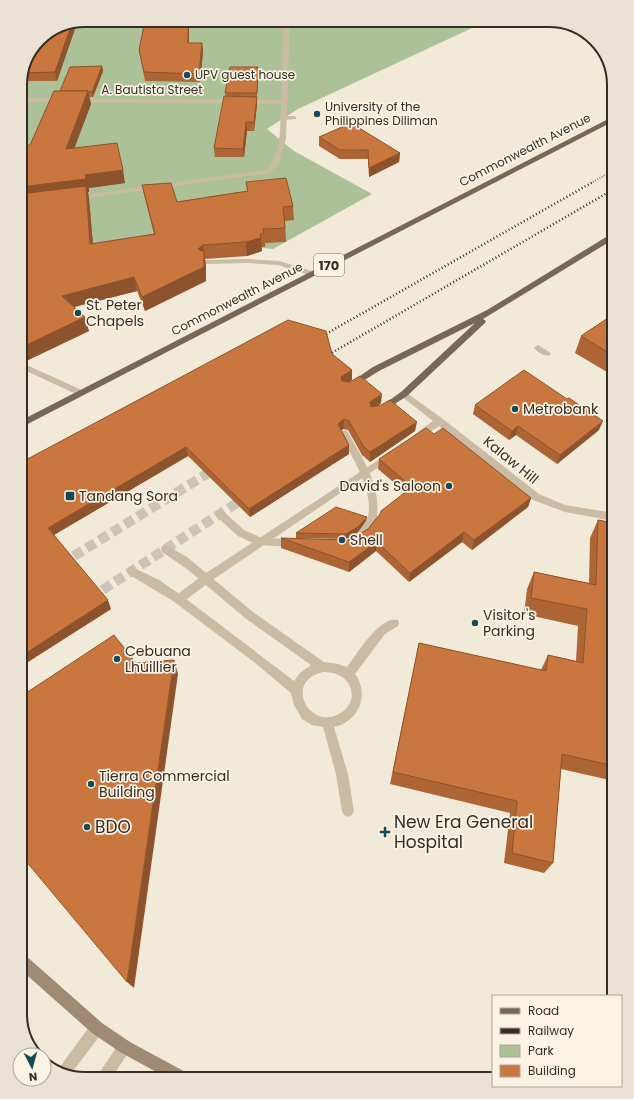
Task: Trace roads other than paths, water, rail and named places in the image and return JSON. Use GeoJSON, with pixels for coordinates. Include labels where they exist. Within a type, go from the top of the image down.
{"type":"FeatureCollection","features":[{"type":"Feature","properties":{"kind":"main road","name":"Commonwealth Avenue"},"geometry":{"type":"LineString","coordinates":[[27,421],[607,122]]}},
{"type":"Feature","properties":{"kind":"main road"},"geometry":{"type":"LineString","coordinates":[[346,388],[376,369],[490,312],[607,240]]}},
{"type":"Feature","properties":{"kind":"main road"},"geometry":{"type":"LineString","coordinates":[[374,413],[404,394],[490,312]]}},
{"type":"Feature","properties":{"kind":"main road"},"geometry":{"type":"LineString","coordinates":[[27,425],[44,412]]}},
{"type":"Feature","properties":{"kind":"main road"},"geometry":{"type":"LineString","coordinates":[[27,966],[98,1028],[125,1048],[171,1072]]}},
{"type":"Feature","properties":{"kind":"street"},"geometry":{"type":"LineString","coordinates":[[67,199],[268,172],[276,164],[283,138],[287,27]]}},
{"type":"Feature","properties":{"kind":"street","name":"A. Bautista Street"},"geometry":{"type":"LineString","coordinates":[[27,100],[284,102]]}},
{"type":"Feature","properties":{"kind":"street"},"geometry":{"type":"LineString","coordinates":[[284,118],[294,118]]}},
{"type":"Feature","properties":{"kind":"street"},"geometry":{"type":"LineString","coordinates":[[205,262],[248,261],[279,263],[312,274]]}},
{"type":"Feature","properties":{"kind":"street"},"geometry":{"type":"LineString","coordinates":[[538,348],[547,353]]}},
{"type":"Feature","properties":{"kind":"street"},"geometry":{"type":"LineString","coordinates":[[27,368],[81,393]]}},
{"type":"Feature","properties":{"kind":"street","name":"Kalaw Hill"},"geometry":{"type":"LineString","coordinates":[[404,394],[536,497],[550,505],[566,510],[607,516]]}},
{"type":"Feature","properties":{"kind":"street"},"geometry":{"type":"LineString","coordinates":[[409,443],[440,421]]}},
{"type":"Feature","properties":{"kind":"street"},"geometry":{"type":"LineString","coordinates":[[344,433],[365,473],[374,502],[373,523],[363,535],[346,544]]}},
{"type":"Feature","properties":{"kind":"street"},"geometry":{"type":"LineString","coordinates":[[179,599],[206,578],[396,451]]}},
{"type":"Feature","properties":{"kind":"street"},"geometry":{"type":"LineString","coordinates":[[220,514],[241,533],[261,542],[308,544]]}},
{"type":"Feature","properties":{"kind":"street"},"geometry":{"type":"LineString","coordinates":[[166,548],[179,556],[225,596],[288,644],[321,666],[340,669],[348,674],[357,689],[357,699],[354,708],[347,716],[338,721],[327,723],[316,721],[307,716],[300,709],[296,699],[298,682],[304,675],[321,666]]}},
{"type":"Feature","properties":{"kind":"street"},"geometry":{"type":"LineString","coordinates":[[132,571],[145,577],[179,599],[279,675],[296,690]]}},
{"type":"Feature","properties":{"kind":"street"},"geometry":{"type":"LineString","coordinates":[[348,674],[381,631],[394,623]]}},
{"type":"Feature","properties":{"kind":"street"},"geometry":{"type":"LineString","coordinates":[[327,723],[342,774],[348,811]]}},
{"type":"Feature","properties":{"kind":"street"},"geometry":{"type":"LineString","coordinates":[[66,1069],[98,1028]]}},
{"type":"Feature","properties":{"kind":"street"},"geometry":{"type":"LineString","coordinates":[[107,1072],[125,1048]]}},
{"type":"Feature","properties":{"kind":"tunnel"},"geometry":{"type":"LineString","coordinates":[[61,564],[218,467]]}},
{"type":"Feature","properties":{"kind":"tunnel"},"geometry":{"type":"LineString","coordinates":[[90,598],[246,497]]}},
{"type":"Feature","properties":{"kind":"railway"},"geometry":{"type":"LineString","coordinates":[[591,183],[607,174]]}},
{"type":"Feature","properties":{"kind":"railway"},"geometry":{"type":"LineString","coordinates":[[317,339],[593,182]]}},
{"type":"Feature","properties":{"kind":"railway"},"geometry":{"type":"LineString","coordinates":[[323,358],[607,193]]}},
{"type":"Feature","properties":{"kind":"place","name":"UPV guest house"},"geometry":{"type":"Point","coordinates":[187,75]}},
{"type":"Feature","properties":{"kind":"place","name":"University of the Philippines Diliman"},"geometry":{"type":"Point","coordinates":[317,114]}},
{"type":"Feature","properties":{"kind":"place","name":"St. Peter Chapels"},"geometry":{"type":"Point","coordinates":[78,313]}},
{"type":"Feature","properties":{"kind":"place","name":"Metrobank"},"geometry":{"type":"Point","coordinates":[515,409]}},
{"type":"Feature","properties":{"kind":"place","name":"David's Saloon"},"geometry":{"type":"Point","coordinates":[449,486]}},
{"type":"Feature","properties":{"kind":"place","name":"Tandang Sora"},"geometry":{"type":"Point","coordinates":[70,496]}},
{"type":"Feature","properties":{"kind":"place","name":"Shell"},"geometry":{"type":"Point","coordinates":[342,540]}},
{"type":"Feature","properties":{"kind":"place","name":"Visitor's Parking"},"geometry":{"type":"Point","coordinates":[475,623]}},
{"type":"Feature","properties":{"kind":"place","name":"Cebuana Lhuillier"},"geometry":{"type":"Point","coordinates":[117,659]}},
{"type":"Feature","properties":{"kind":"place","name":"Tierra Commercial Building"},"geometry":{"type":"Point","coordinates":[91,784]}},
{"type":"Feature","properties":{"kind":"place","name":"BDO"},"geometry":{"type":"Point","coordinates":[87,827]}},
{"type":"Feature","properties":{"kind":"place","name":"New Era General Hospital"},"geometry":{"type":"Point","coordinates":[385,832]}}]}
